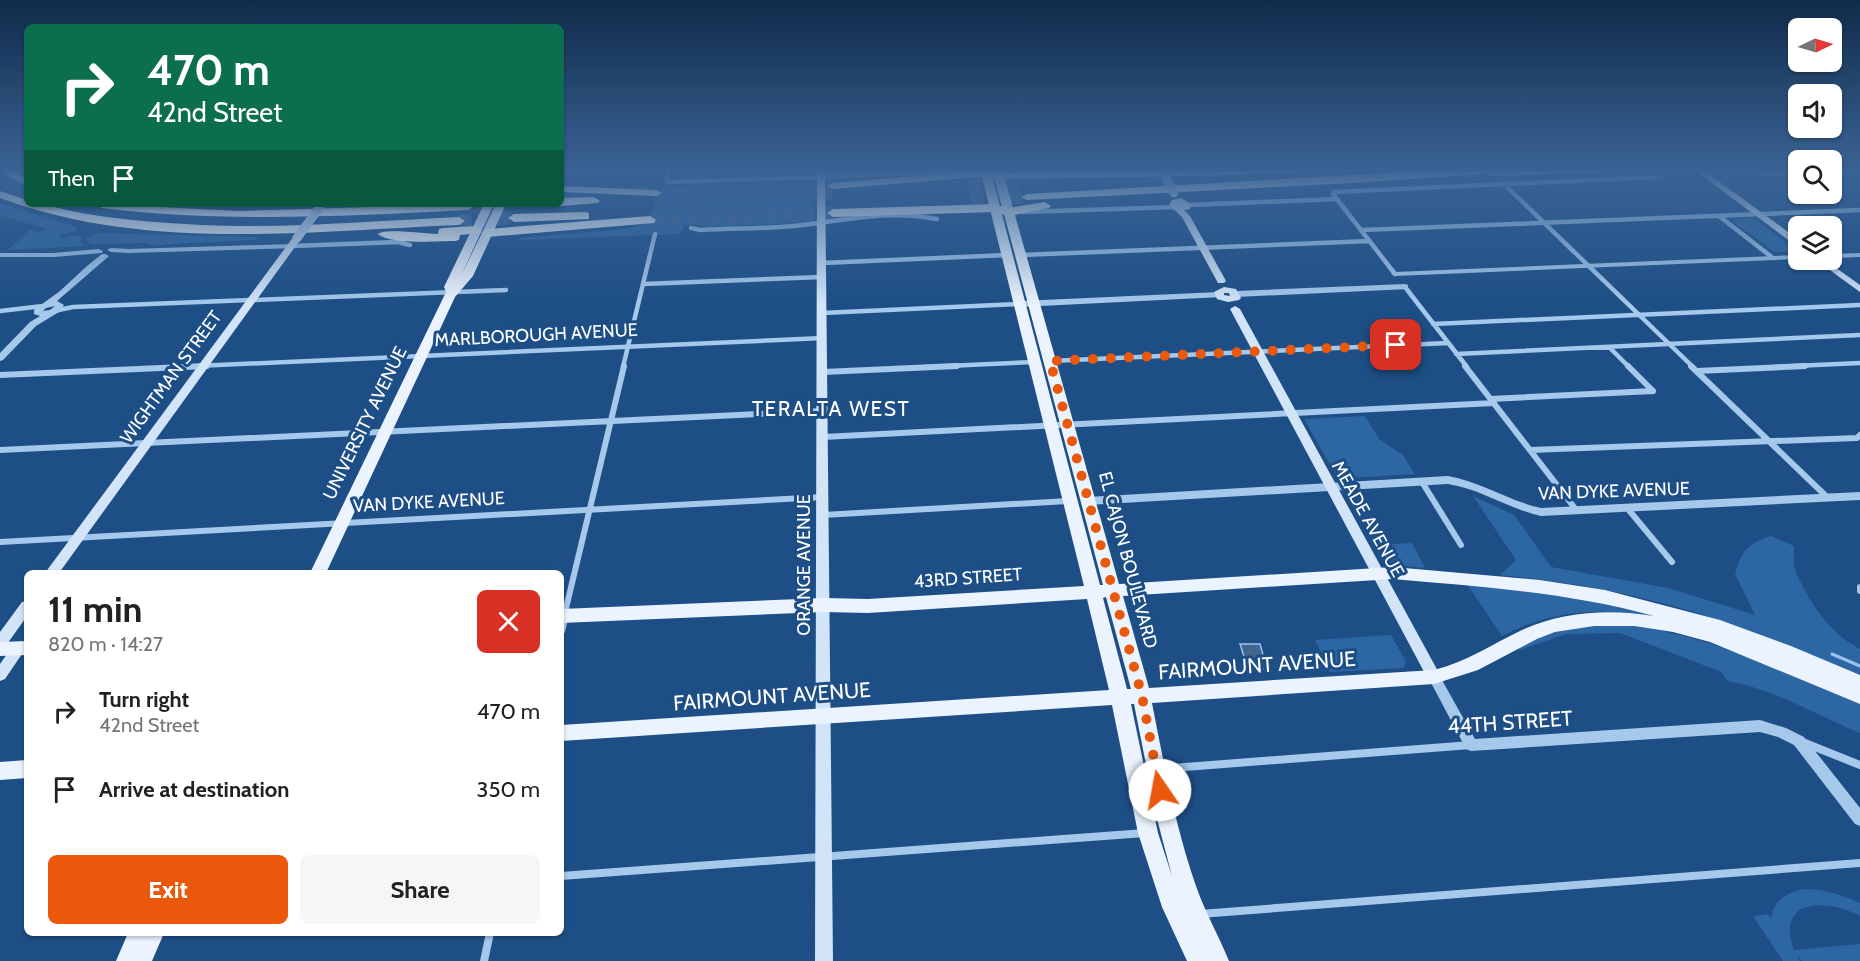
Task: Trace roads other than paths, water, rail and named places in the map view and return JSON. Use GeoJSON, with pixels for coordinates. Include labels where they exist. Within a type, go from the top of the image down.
{"type":"FeatureCollection","features":[{"type":"Feature","properties":{"kind":"highway"},"geometry":{"type":"LineString","coordinates":[[69,214],[125,224],[272,233],[384,234],[432,238],[650,217],[514,220]]}},
{"type":"Feature","properties":{"kind":"highway"},"geometry":{"type":"LineString","coordinates":[[195,214],[238,216],[288,214]]}},
{"type":"Feature","properties":{"kind":"highway"},"geometry":{"type":"LineString","coordinates":[[206,229],[459,221]]}},
{"type":"Feature","properties":{"kind":"main road","name":"WIGHTMAN STREET"},"geometry":{"type":"LineString","coordinates":[[54,570],[315,214]]}},
{"type":"Feature","properties":{"kind":"main road","name":"UNIVERSITY AVENUE"},"geometry":{"type":"LineString","coordinates":[[319,570],[452,292],[461,287],[467,276],[486,214]]}},
{"type":"Feature","properties":{"kind":"main road","name":"UNIVERSITY AVENUE"},"geometry":{"type":"LineString","coordinates":[[452,292],[450,287],[460,263],[494,214]]}},
{"type":"Feature","properties":{"kind":"main road","name":"ORANGE AVENUE"},"geometry":{"type":"LineString","coordinates":[[821,214],[824,961]]}},
{"type":"Feature","properties":{"kind":"main road","name":"EL CAJON BOULEVARD"},"geometry":{"type":"LineString","coordinates":[[996,214],[1007,255],[1027,304]]}},
{"type":"Feature","properties":{"kind":"main road","name":"EL CAJON BOULEVARD"},"geometry":{"type":"LineString","coordinates":[[1010,214],[1021,255],[1027,304],[1042,362],[1051,426],[1071,501],[1142,696],[1155,769],[1199,961]]}},
{"type":"Feature","properties":{"kind":"main road","name":"MEADE AVENUE"},"geometry":{"type":"LineString","coordinates":[[1186,214],[1290,413],[1434,677]]}},
{"type":"Feature","properties":{"kind":"main road"},"geometry":{"type":"LineString","coordinates":[[1759,214],[1788,236]]}},
{"type":"Feature","properties":{"kind":"main road"},"geometry":{"type":"LineString","coordinates":[[460,263],[466,264],[464,272],[467,276]]}},
{"type":"Feature","properties":{"kind":"main road"},"geometry":{"type":"LineString","coordinates":[[1834,270],[1860,289]]}},
{"type":"Feature","properties":{"kind":"main road","name":"EL CAJON BOULEVARD"},"geometry":{"type":"LineString","coordinates":[[1042,362],[1067,425],[1088,501],[1120,698],[1148,833],[1161,876],[1218,961]]}},
{"type":"Feature","properties":{"kind":"main road"},"geometry":{"type":"LineString","coordinates":[[1377,573],[1540,586],[1605,596],[1720,627],[1785,651],[1860,683]]}},
{"type":"Feature","properties":{"kind":"main road","name":"43RD STREET"},"geometry":{"type":"LineString","coordinates":[[564,621],[824,605],[868,606],[1377,573]]}},
{"type":"Feature","properties":{"kind":"main road"},"geometry":{"type":"LineString","coordinates":[[0,643],[24,610]]}},
{"type":"Feature","properties":{"kind":"main road","name":"FAIRMOUNT AVENUE"},"geometry":{"type":"LineString","coordinates":[[564,733],[1434,677],[1461,670],[1542,629],[1587,620],[1619,618],[1662,623],[1721,640],[1860,696]]}},
{"type":"Feature","properties":{"kind":"main road"},"geometry":{"type":"LineString","coordinates":[[0,650],[23,648]]}},
{"type":"Feature","properties":{"kind":"main road"},"geometry":{"type":"LineString","coordinates":[[0,675],[23,648]]}},
{"type":"Feature","properties":{"kind":"main road"},"geometry":{"type":"LineString","coordinates":[[1129,743],[1139,750],[1145,768],[1155,769]]}},
{"type":"Feature","properties":{"kind":"main road"},"geometry":{"type":"LineString","coordinates":[[0,771],[24,769]]}},
{"type":"Feature","properties":{"kind":"main road"},"geometry":{"type":"LineString","coordinates":[[1148,833],[1158,835],[1176,854]]}},
{"type":"Feature","properties":{"kind":"main road"},"geometry":{"type":"LineString","coordinates":[[127,961],[146,936]]}},
{"type":"Feature","properties":{"kind":"main road"},"geometry":{"type":"LineString","coordinates":[[140,961],[147,936]]}},
{"type":"Feature","properties":{"kind":"street"},"geometry":{"type":"LineString","coordinates":[[1349,214],[1577,511]]}},
{"type":"Feature","properties":{"kind":"street"},"geometry":{"type":"LineString","coordinates":[[1534,214],[1827,498]]}},
{"type":"Feature","properties":{"kind":"street"},"geometry":{"type":"LineString","coordinates":[[1361,230],[1763,214]]}},
{"type":"Feature","properties":{"kind":"street"},"geometry":{"type":"LineString","coordinates":[[691,228],[701,230],[796,226],[821,221],[885,216],[927,216],[937,219]]}},
{"type":"Feature","properties":{"kind":"street"},"geometry":{"type":"LineString","coordinates":[[1719,216],[1773,258]]}},
{"type":"Feature","properties":{"kind":"street"},"geometry":{"type":"LineString","coordinates":[[564,613],[654,234]]}},
{"type":"Feature","properties":{"kind":"street"},"geometry":{"type":"LineString","coordinates":[[1021,255],[1369,241]]}},
{"type":"Feature","properties":{"kind":"street"},"geometry":{"type":"LineString","coordinates":[[0,255],[102,254],[295,242],[398,242],[410,245]]}},
{"type":"Feature","properties":{"kind":"street"},"geometry":{"type":"LineString","coordinates":[[0,358],[102,254]]}},
{"type":"Feature","properties":{"kind":"street"},"geometry":{"type":"LineString","coordinates":[[822,263],[1007,255]]}},
{"type":"Feature","properties":{"kind":"street"},"geometry":{"type":"LineString","coordinates":[[1842,256],[1860,255]]}},
{"type":"Feature","properties":{"kind":"street"},"geometry":{"type":"LineString","coordinates":[[1395,274],[1788,257]]}},
{"type":"Feature","properties":{"kind":"street"},"geometry":{"type":"LineString","coordinates":[[642,284],[822,277]]}},
{"type":"Feature","properties":{"kind":"street"},"geometry":{"type":"LineString","coordinates":[[822,313],[1405,287]]}},
{"type":"Feature","properties":{"kind":"street"},"geometry":{"type":"LineString","coordinates":[[0,311],[50,307],[506,290]]}},
{"type":"Feature","properties":{"kind":"street"},"geometry":{"type":"LineString","coordinates":[[1433,324],[1860,305]]}},
{"type":"Feature","properties":{"kind":"street"},"geometry":{"type":"LineString","coordinates":[[22,310],[73,307]]}},
{"type":"Feature","properties":{"kind":"street"},"geometry":{"type":"LineString","coordinates":[[1456,354],[1860,335]]}},
{"type":"Feature","properties":{"kind":"street","name":"MARLBOROUGH AVENUE"},"geometry":{"type":"LineString","coordinates":[[0,375],[822,338]]}},
{"type":"Feature","properties":{"kind":"street"},"geometry":{"type":"LineString","coordinates":[[823,372],[1448,343]]}},
{"type":"Feature","properties":{"kind":"street"},"geometry":{"type":"LineString","coordinates":[[823,437],[1290,413],[1653,391],[1609,346]]}},
{"type":"Feature","properties":{"kind":"street"},"geometry":{"type":"LineString","coordinates":[[1696,371],[1860,363]]}},
{"type":"Feature","properties":{"kind":"street"},"geometry":{"type":"LineString","coordinates":[[0,450],[823,411]]}},
{"type":"Feature","properties":{"kind":"street"},"geometry":{"type":"LineString","coordinates":[[1530,450],[1659,443],[1770,442],[1857,438],[1860,435]]}},
{"type":"Feature","properties":{"kind":"street","name":"VAN DYKE AVENUE"},"geometry":{"type":"LineString","coordinates":[[1088,501],[1459,481],[1530,510],[1628,509],[1860,496]]}},
{"type":"Feature","properties":{"kind":"street"},"geometry":{"type":"LineString","coordinates":[[1422,482],[1461,545]]}},
{"type":"Feature","properties":{"kind":"street","name":"VAN DYKE AVENUE"},"geometry":{"type":"LineString","coordinates":[[0,542],[823,496]]}},
{"type":"Feature","properties":{"kind":"street"},"geometry":{"type":"LineString","coordinates":[[823,514],[1071,501]]}},
{"type":"Feature","properties":{"kind":"street"},"geometry":{"type":"LineString","coordinates":[[1628,509],[1672,562]]}},
{"type":"Feature","properties":{"kind":"street","name":"MEADE AVENUE"},"geometry":{"type":"LineString","coordinates":[[1434,677],[1471,746]]}},
{"type":"Feature","properties":{"kind":"street","name":"44TH STREET"},"geometry":{"type":"LineString","coordinates":[[1155,769],[1760,726],[1860,765]]}},
{"type":"Feature","properties":{"kind":"street"},"geometry":{"type":"LineString","coordinates":[[1799,741],[1860,819]]}},
{"type":"Feature","properties":{"kind":"street"},"geometry":{"type":"LineString","coordinates":[[564,876],[1148,833]]}},
{"type":"Feature","properties":{"kind":"street"},"geometry":{"type":"LineString","coordinates":[[1188,917],[1860,863]]}},
{"type":"Feature","properties":{"kind":"street"},"geometry":{"type":"LineString","coordinates":[[484,961],[489,936]]}},
{"type":"Feature","properties":{"kind":"waterway"},"geometry":{"type":"LineString","coordinates":[[1832,654],[1860,666]]}},
{"type":"Feature","properties":{"kind":"tunnel"},"geometry":{"type":"LineString","coordinates":[[650,220],[811,214]]}},
{"type":"Feature","properties":{"kind":"tunnel"},"geometry":{"type":"LineString","coordinates":[[459,221],[514,218]]}},
{"type":"Feature","properties":{"kind":"district","name":"TERALTA WEST"},"geometry":{"type":"Point","coordinates":[831,408]}}]}
